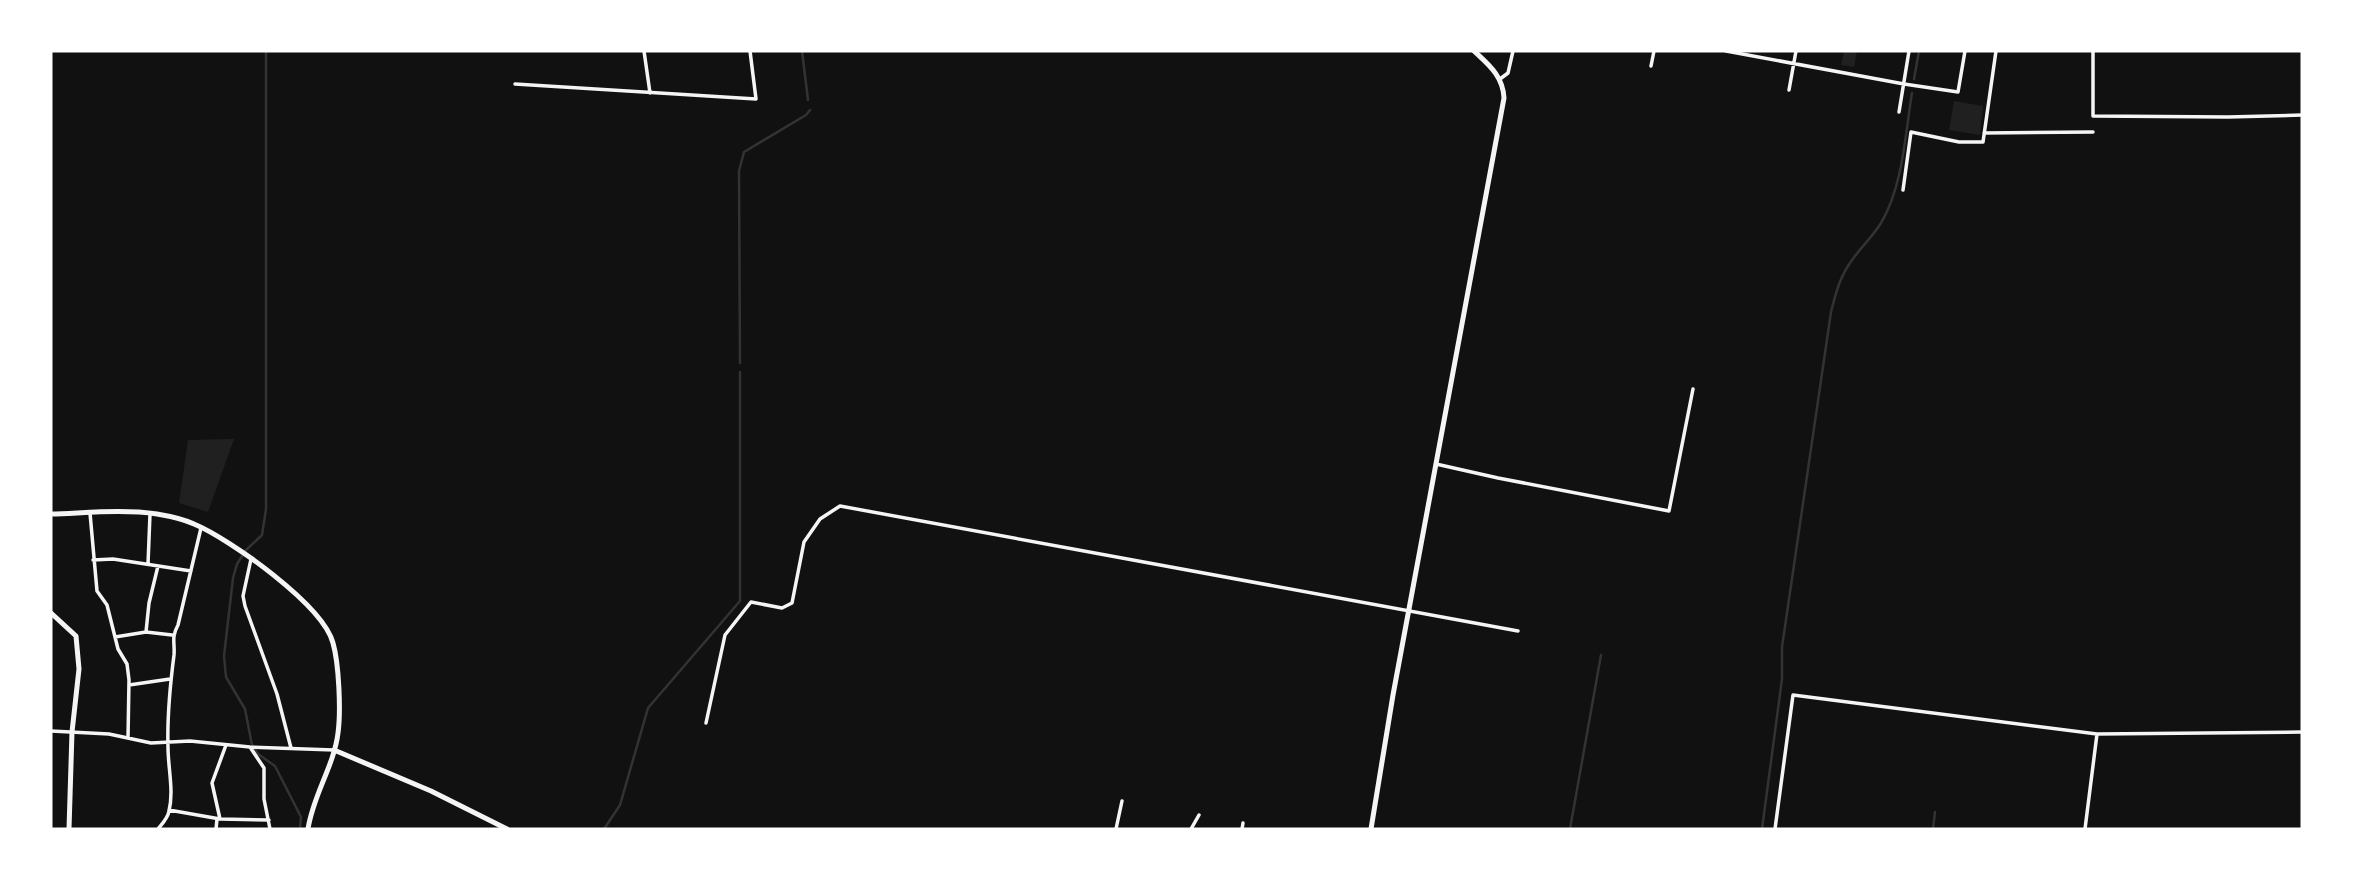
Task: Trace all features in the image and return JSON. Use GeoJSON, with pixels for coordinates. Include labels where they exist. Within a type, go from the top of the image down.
{"type":"FeatureCollection","features":[{"type":"Feature","properties":{"kind":"street"},"geometry":{"type":"LineString","coordinates":[[644,51],[650,93]]}},
{"type":"Feature","properties":{"kind":"street"},"geometry":{"type":"LineString","coordinates":[[515,84],[756,99],[750,51]]}},
{"type":"Feature","properties":{"kind":"street"},"geometry":{"type":"LineString","coordinates":[[1371,829],[1504,89],[1495,71],[1474,51]]}},
{"type":"Feature","properties":{"kind":"street"},"geometry":{"type":"LineString","coordinates":[[1500,79],[1508,73],[1513,51]]}},
{"type":"Feature","properties":{"kind":"street"},"geometry":{"type":"LineString","coordinates":[[1651,66],[1654,51]]}},
{"type":"Feature","properties":{"kind":"street"},"geometry":{"type":"LineString","coordinates":[[1726,51],[1904,85],[1958,92],[1965,51]]}},
{"type":"Feature","properties":{"kind":"street"},"geometry":{"type":"LineString","coordinates":[[1789,90],[1796,51]]}},
{"type":"Feature","properties":{"kind":"street"},"geometry":{"type":"LineString","coordinates":[[1899,112],[1909,51]]}},
{"type":"Feature","properties":{"kind":"street"},"geometry":{"type":"LineString","coordinates":[[1903,190],[1911,132],[1959,142],[1983,142],[1996,51]]}},
{"type":"Feature","properties":{"kind":"street"},"geometry":{"type":"LineString","coordinates":[[2093,51],[2093,116],[2302,115]]}},
{"type":"Feature","properties":{"kind":"street"},"geometry":{"type":"LineString","coordinates":[[1984,133],[2093,132]]}},
{"type":"Feature","properties":{"kind":"street"},"geometry":{"type":"LineString","coordinates":[[1436,464],[1669,511],[1693,389]]}},
{"type":"Feature","properties":{"kind":"street"},"geometry":{"type":"LineString","coordinates":[[706,723],[725,635],[751,602],[782,608],[792,603],[804,542],[820,519],[840,506],[1518,631]]}},
{"type":"Feature","properties":{"kind":"street"},"geometry":{"type":"LineString","coordinates":[[90,513],[97,591],[107,605],[115,637],[127,664],[128,738]]}},
{"type":"Feature","properties":{"kind":"street"},"geometry":{"type":"LineString","coordinates":[[51,514],[150,514],[193,523],[240,550],[306,603],[322,621],[333,641],[338,678],[339,732],[311,809],[308,829]]}},
{"type":"Feature","properties":{"kind":"street"},"geometry":{"type":"LineString","coordinates":[[148,564],[150,514]]}},
{"type":"Feature","properties":{"kind":"street"},"geometry":{"type":"LineString","coordinates":[[158,829],[169,814],[171,790],[167,708],[174,652],[172,635],[178,625],[201,528]]}},
{"type":"Feature","properties":{"kind":"street"},"geometry":{"type":"LineString","coordinates":[[93,560],[113,559],[191,571]]}},
{"type":"Feature","properties":{"kind":"street"},"geometry":{"type":"LineString","coordinates":[[251,559],[243,596],[245,607],[277,694],[291,748]]}},
{"type":"Feature","properties":{"kind":"street"},"geometry":{"type":"LineString","coordinates":[[146,632],[149,603],[158,566]]}},
{"type":"Feature","properties":{"kind":"street"},"geometry":{"type":"LineString","coordinates":[[51,613],[76,636],[79,669],[72,732],[69,829]]}},
{"type":"Feature","properties":{"kind":"street"},"geometry":{"type":"LineString","coordinates":[[115,637],[146,632],[172,635]]}},
{"type":"Feature","properties":{"kind":"street"},"geometry":{"type":"LineString","coordinates":[[129,685],[170,679]]}},
{"type":"Feature","properties":{"kind":"street"},"geometry":{"type":"LineString","coordinates":[[1775,829],[1793,695],[2097,734],[2302,732]]}},
{"type":"Feature","properties":{"kind":"street"},"geometry":{"type":"LineString","coordinates":[[51,731],[109,734],[151,743],[168,740],[334,750],[507,829]]}},
{"type":"Feature","properties":{"kind":"street"},"geometry":{"type":"LineString","coordinates":[[2085,829],[2097,734]]}},
{"type":"Feature","properties":{"kind":"street"},"geometry":{"type":"LineString","coordinates":[[216,829],[219,819],[212,783],[226,745]]}},
{"type":"Feature","properties":{"kind":"street"},"geometry":{"type":"LineString","coordinates":[[250,747],[264,768],[264,799],[270,829]]}},
{"type":"Feature","properties":{"kind":"street"},"geometry":{"type":"LineString","coordinates":[[1116,829],[1122,800]]}},
{"type":"Feature","properties":{"kind":"street"},"geometry":{"type":"LineString","coordinates":[[169,810],[219,819],[269,820]]}},
{"type":"Feature","properties":{"kind":"street"},"geometry":{"type":"LineString","coordinates":[[1191,829],[1199,815]]}},
{"type":"Feature","properties":{"kind":"street"},"geometry":{"type":"LineString","coordinates":[[1242,829],[1243,823]]}},
{"type":"Feature","properties":{"kind":"shaded area"},"geometry":{"type":"Polygon","coordinates":[[[1844,51],[1857,51],[1854,67],[1841,65],[1844,51]]]}},
{"type":"Feature","properties":{"kind":"shaded area"},"geometry":{"type":"Polygon","coordinates":[[[1954,101],[1983,106],[1980,135],[1949,130],[1954,101]]]}},
{"type":"Feature","properties":{"kind":"shaded area"},"geometry":{"type":"Polygon","coordinates":[[[234,439],[208,512],[179,503],[188,440],[234,439]]]}},
{"type":"Feature","properties":{"kind":"waterway"},"geometry":{"type":"LineString","coordinates":[[266,51],[266,509],[262,535],[246,550],[237,564],[224,656],[226,677],[245,709],[252,745],[258,754],[275,766],[301,817],[300,829]]}},
{"type":"Feature","properties":{"kind":"waterway"},"geometry":{"type":"LineString","coordinates":[[802,51],[808,100]]}},
{"type":"Feature","properties":{"kind":"waterway"},"geometry":{"type":"LineString","coordinates":[[1914,79],[1919,51]]}},
{"type":"Feature","properties":{"kind":"waterway"},"geometry":{"type":"LineString","coordinates":[[1762,829],[1782,679],[1782,647],[1831,312],[1845,271],[1881,223],[1894,193],[1912,93]]}},
{"type":"Feature","properties":{"kind":"waterway"},"geometry":{"type":"LineString","coordinates":[[740,363],[739,171],[744,152],[810,110]]}},
{"type":"Feature","properties":{"kind":"waterway"},"geometry":{"type":"LineString","coordinates":[[604,829],[620,805],[648,708],[740,601],[740,372]]}},
{"type":"Feature","properties":{"kind":"waterway"},"geometry":{"type":"LineString","coordinates":[[1570,829],[1601,655]]}},
{"type":"Feature","properties":{"kind":"waterway"},"geometry":{"type":"LineString","coordinates":[[1933,829],[1935,812]]}}]}
